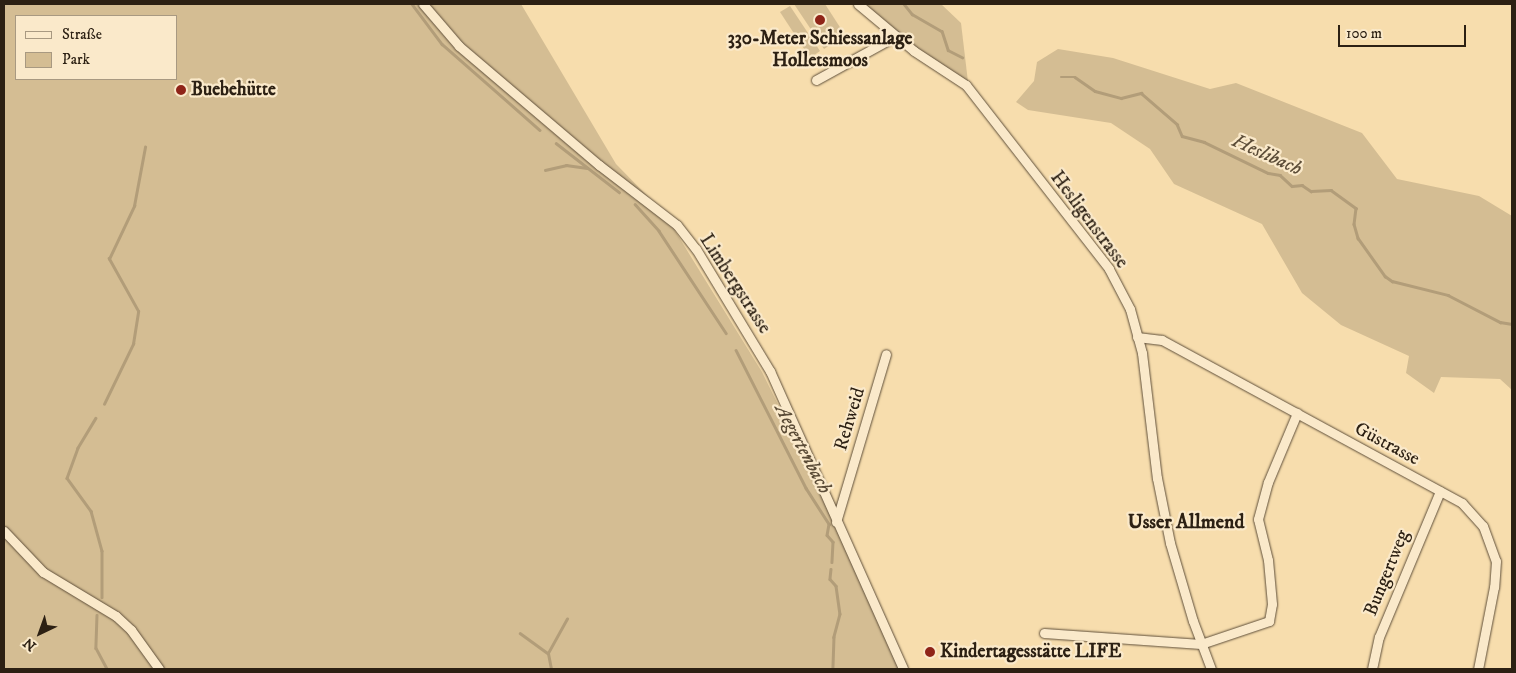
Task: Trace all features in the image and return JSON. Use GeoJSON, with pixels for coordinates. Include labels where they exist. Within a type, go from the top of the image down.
{"type":"FeatureCollection","features":[{"type":"Feature","properties":{"kind":"street","name":"Limbergstrasse"},"geometry":{"type":"LineString","coordinates":[[423,4],[459,46],[539,116],[677,225],[701,257],[770,371],[903,669]]}},
{"type":"Feature","properties":{"kind":"street","name":"Hesligenstrasse"},"geometry":{"type":"LineString","coordinates":[[858,4],[896,36],[966,85],[1110,269],[1130,309],[1148,382],[1158,478],[1170,543],[1200,644],[1212,669]]}},
{"type":"Feature","properties":{"kind":"street"},"geometry":{"type":"LineString","coordinates":[[816,80],[896,36]]}},
{"type":"Feature","properties":{"kind":"street","name":"Güstrasse"},"geometry":{"type":"LineString","coordinates":[[1137,337],[1162,340],[1462,503],[1483,526],[1496,561],[1494,587],[1478,669]]}},
{"type":"Feature","properties":{"kind":"street","name":"Rehweid"},"geometry":{"type":"LineString","coordinates":[[836,522],[886,354]]}},
{"type":"Feature","properties":{"kind":"street"},"geometry":{"type":"LineString","coordinates":[[1044,633],[1200,644],[1269,622],[1272,604],[1268,560],[1258,519],[1268,482],[1297,413]]}},
{"type":"Feature","properties":{"kind":"street","name":"Bungertweg"},"geometry":{"type":"LineString","coordinates":[[1372,669],[1379,637],[1440,491]]}},
{"type":"Feature","properties":{"kind":"street"},"geometry":{"type":"LineString","coordinates":[[4,531],[43,572],[116,616],[131,630],[159,669]]}},
{"type":"Feature","properties":{"kind":"green space"},"geometry":{"type":"Polygon","coordinates":[[[4,4],[521,4],[616,164],[664,213],[762,372],[836,522],[903,669],[4,669],[4,4]]]}},
{"type":"Feature","properties":{"kind":"green space","name":"330-Meter Schiessanlage Holletsmoos"},"geometry":{"type":"Polygon","coordinates":[[[794,4],[825,4],[845,35],[824,49],[794,4]]]}},
{"type":"Feature","properties":{"kind":"green space"},"geometry":{"type":"Polygon","coordinates":[[[863,4],[941,4],[961,23],[968,82],[912,45],[863,4]]]}},
{"type":"Feature","properties":{"kind":"green space"},"geometry":{"type":"Polygon","coordinates":[[[790,6],[820,51],[810,58],[780,12],[790,6]]]}},
{"type":"Feature","properties":{"kind":"green space"},"geometry":{"type":"Polygon","coordinates":[[[1058,49],[1113,58],[1210,89],[1236,83],[1362,133],[1397,179],[1479,196],[1512,216],[1512,390],[1500,379],[1441,377],[1434,393],[1406,373],[1409,356],[1341,325],[1302,293],[1262,224],[1174,184],[1150,149],[1111,123],[1028,110],[1016,102],[1034,81],[1037,62],[1058,49]]]}},
{"type":"Feature","properties":{"kind":"waterway"},"geometry":{"type":"LineString","coordinates":[[412,4],[442,44],[540,130]]}},
{"type":"Feature","properties":{"kind":"waterway","name":"Heslibach"},"geometry":{"type":"LineString","coordinates":[[904,4],[912,14],[942,31],[948,50],[962,57]]}},
{"type":"Feature","properties":{"kind":"waterway","name":"Heslibach"},"geometry":{"type":"LineString","coordinates":[[1061,77],[1075,77],[1095,91],[1121,98],[1141,93],[1177,124],[1182,136],[1204,142],[1268,173],[1280,175],[1292,186],[1302,185],[1311,191],[1331,190],[1356,208],[1354,224],[1358,238],[1385,276],[1392,281],[1448,295],[1500,322],[1512,324]]}},
{"type":"Feature","properties":{"kind":"waterway"},"geometry":{"type":"LineString","coordinates":[[556,143],[619,192]]}},
{"type":"Feature","properties":{"kind":"waterway"},"geometry":{"type":"LineString","coordinates":[[104,404],[133,344],[138,311],[109,259],[134,206],[145,147]]}},
{"type":"Feature","properties":{"kind":"waterway"},"geometry":{"type":"LineString","coordinates":[[545,170],[566,165],[587,168]]}},
{"type":"Feature","properties":{"kind":"waterway","name":"Aegertenbach"},"geometry":{"type":"LineString","coordinates":[[635,204],[659,231],[726,333]]}},
{"type":"Feature","properties":{"kind":"waterway","name":"Aegertenbach"},"geometry":{"type":"LineString","coordinates":[[736,350],[806,488],[829,524],[827,535],[833,542],[832,562]]}},
{"type":"Feature","properties":{"kind":"waterway"},"geometry":{"type":"LineString","coordinates":[[96,418],[78,448],[67,478],[91,511],[102,551],[102,597]]}},
{"type":"Feature","properties":{"kind":"waterway","name":"Aegertenbach"},"geometry":{"type":"LineString","coordinates":[[831,569],[830,579],[836,586],[840,614],[834,637],[833,669]]}},
{"type":"Feature","properties":{"kind":"waterway"},"geometry":{"type":"LineString","coordinates":[[97,615],[96,648],[107,669]]}},
{"type":"Feature","properties":{"kind":"waterway"},"geometry":{"type":"LineString","coordinates":[[551,669],[548,653],[567,619]]}},
{"type":"Feature","properties":{"kind":"waterway"},"geometry":{"type":"LineString","coordinates":[[520,633],[548,653]]}},
{"type":"Feature","properties":{"kind":"place","name":"330-Meter Schiessanlage Holletsmoos"},"geometry":{"type":"Point","coordinates":[820,20]}},
{"type":"Feature","properties":{"kind":"place","name":"Buebehütte"},"geometry":{"type":"Point","coordinates":[181,90]}},
{"type":"Feature","properties":{"kind":"place","name":"Kindertagesstätte LIFE"},"geometry":{"type":"Point","coordinates":[930,652]}},
{"type":"Feature","properties":{"kind":"district","name":"Usser Allmend"},"geometry":{"type":"Point","coordinates":[1186,522]}}]}
